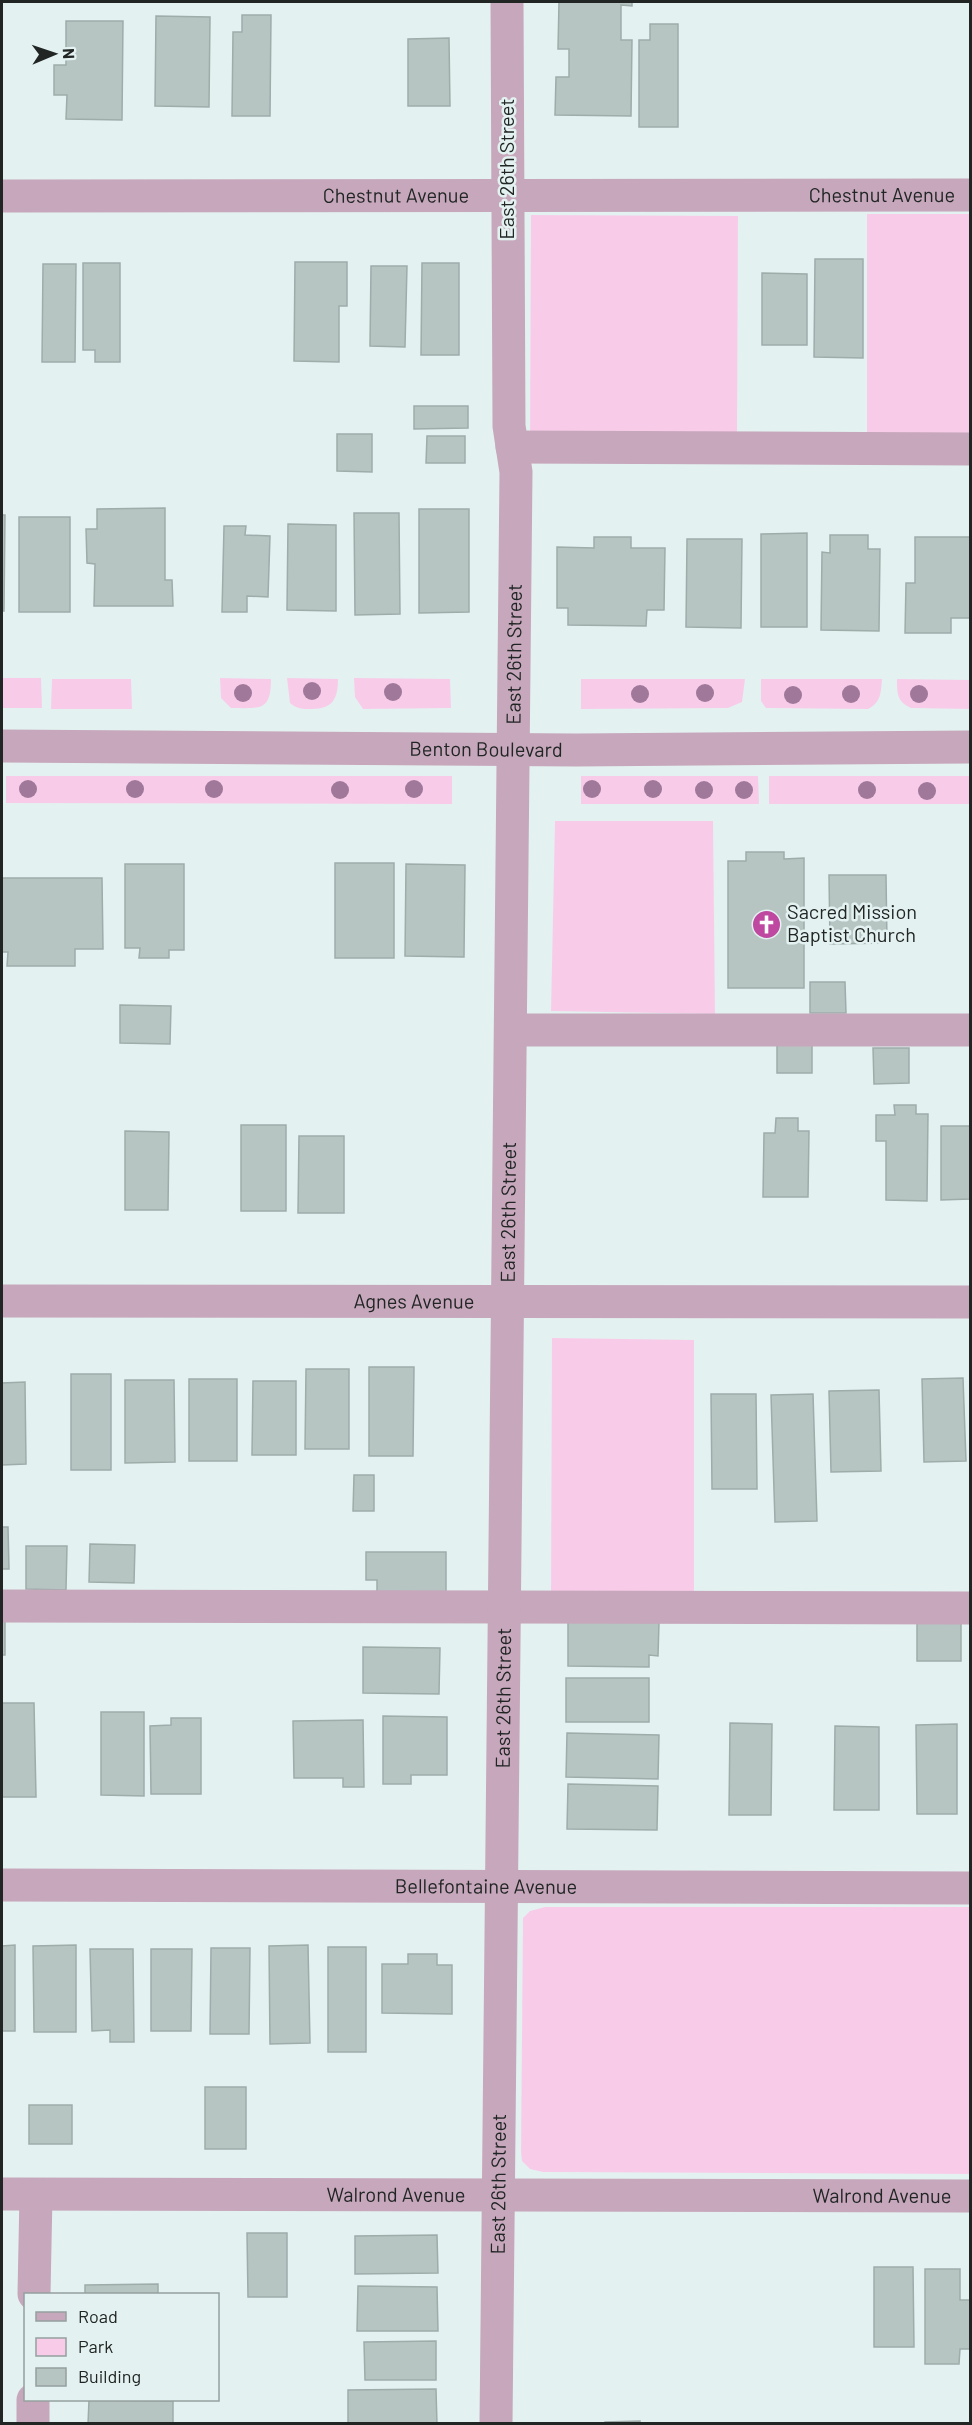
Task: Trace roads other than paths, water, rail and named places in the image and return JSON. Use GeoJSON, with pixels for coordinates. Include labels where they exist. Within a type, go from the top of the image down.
{"type":"FeatureCollection","features":[{"type":"Feature","properties":{"kind":"street","name":"East 26th Street"},"geometry":{"type":"LineString","coordinates":[[496,2424],[516,472],[509,426],[507,2]]}},
{"type":"Feature","properties":{"kind":"street","name":"Chestnut Avenue"},"geometry":{"type":"LineString","coordinates":[[2,196],[970,195]]}},
{"type":"Feature","properties":{"kind":"street"},"geometry":{"type":"LineString","coordinates":[[512,447],[970,449]]}},
{"type":"Feature","properties":{"kind":"street","name":"Benton Boulevard"},"geometry":{"type":"LineString","coordinates":[[2,746],[514,750],[970,747]]}},
{"type":"Feature","properties":{"kind":"street"},"geometry":{"type":"LineString","coordinates":[[511,1030],[970,1030]]}},
{"type":"Feature","properties":{"kind":"street","name":"Agnes Avenue"},"geometry":{"type":"LineString","coordinates":[[2,1301],[970,1302]]}},
{"type":"Feature","properties":{"kind":"street"},"geometry":{"type":"LineString","coordinates":[[2,1606],[970,1608]]}},
{"type":"Feature","properties":{"kind":"street","name":"Bellefontaine Avenue"},"geometry":{"type":"LineString","coordinates":[[2,1885],[970,1888]]}},
{"type":"Feature","properties":{"kind":"street","name":"Walrond Avenue"},"geometry":{"type":"LineString","coordinates":[[2,2194],[970,2196]]}},
{"type":"Feature","properties":{"kind":"street"},"geometry":{"type":"LineString","coordinates":[[34,2293],[36,2195]]}},
{"type":"Feature","properties":{"kind":"street"},"geometry":{"type":"LineString","coordinates":[[33,2401],[33,2424]]}},
{"type":"Feature","properties":{"kind":"place","name":"Sacred Mission Baptist Church"},"geometry":{"type":"Point","coordinates":[766,924]}}]}
